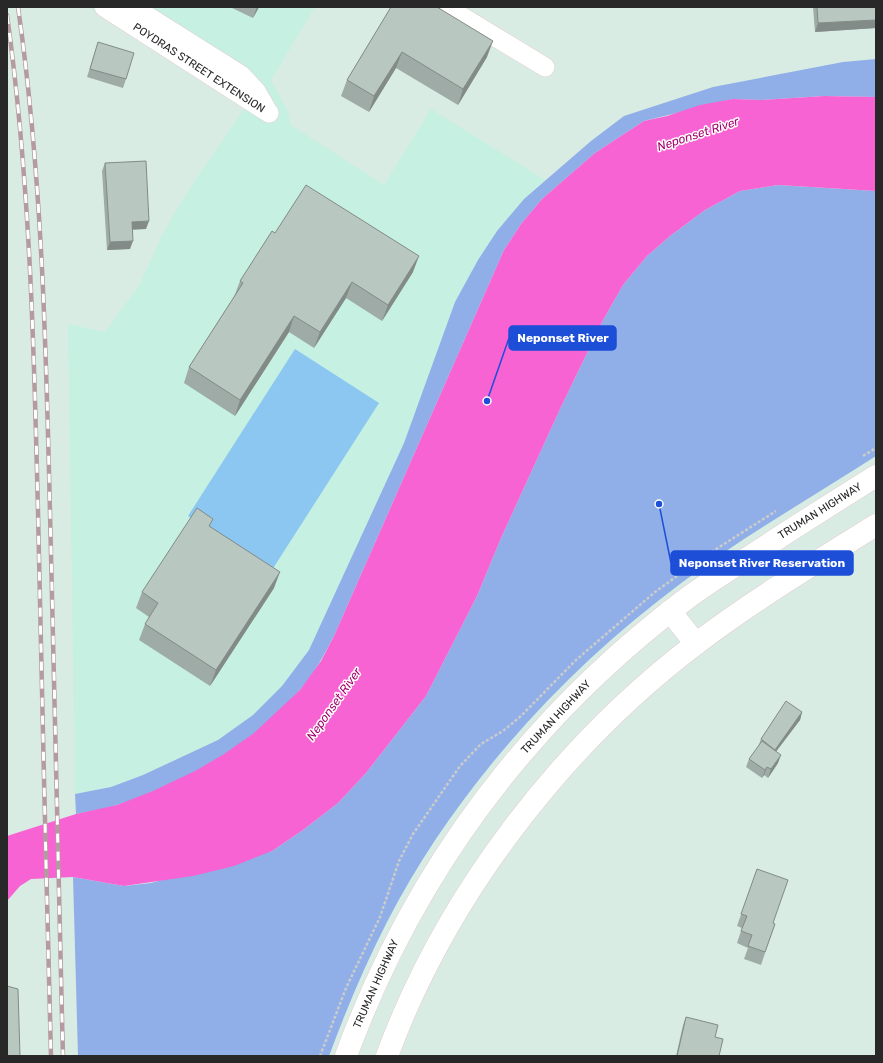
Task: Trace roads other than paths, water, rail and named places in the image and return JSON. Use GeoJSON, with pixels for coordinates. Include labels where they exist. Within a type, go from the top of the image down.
{"type":"FeatureCollection","features":[{"type":"Feature","properties":{"kind":"main road","name":"TRUMAN HIGHWAY"},"geometry":{"type":"LineString","coordinates":[[346,1056],[369,998],[402,928],[441,860],[514,762],[565,706],[623,651],[670,611],[723,574],[876,476]]}},
{"type":"Feature","properties":{"kind":"main road"},"geometry":{"type":"LineString","coordinates":[[387,1056],[409,1003],[444,932],[487,865],[508,836],[585,744],[642,689],[696,644],[768,594],[876,525]]}},
{"type":"Feature","properties":{"kind":"main road"},"geometry":{"type":"LineString","coordinates":[[670,611],[696,644]]}},
{"type":"Feature","properties":{"kind":"street","name":"POYDRAS STREET EXTENSION"},"geometry":{"type":"LineString","coordinates":[[104,7],[268,113],[256,91],[241,75],[133,7]]}},
{"type":"Feature","properties":{"kind":"street"},"geometry":{"type":"LineString","coordinates":[[446,7],[545,67]]}},
{"type":"Feature","properties":{"kind":"water"},"geometry":{"type":"Polygon","coordinates":[[[824,96],[876,97],[876,191],[778,185],[740,191],[705,210],[670,236],[647,256],[623,285],[602,322],[501,538],[477,596],[426,696],[366,773],[338,803],[303,830],[272,851],[234,866],[193,876],[124,886],[73,877],[31,879],[20,886],[7,901],[7,836],[76,814],[117,805],[153,791],[197,770],[224,754],[254,733],[300,690],[321,661],[334,636],[504,250],[521,224],[542,199],[595,153],[644,121],[667,116],[700,105],[733,99],[761,100],[824,96]]]}},
{"type":"Feature","properties":{"kind":"railway"},"geometry":{"type":"LineString","coordinates":[[18,7],[33,133],[42,259],[47,386],[63,1056]]}},
{"type":"Feature","properties":{"kind":"railway"},"geometry":{"type":"LineString","coordinates":[[7,15],[21,139],[30,263],[51,1056]]}},
{"type":"Feature","properties":{"kind":"place","name":"Neponset River"},"geometry":{"type":"Point","coordinates":[487,401]}},
{"type":"Feature","properties":{"kind":"place","name":"Neponset River Reservation"},"geometry":{"type":"Point","coordinates":[659,504]}}]}
